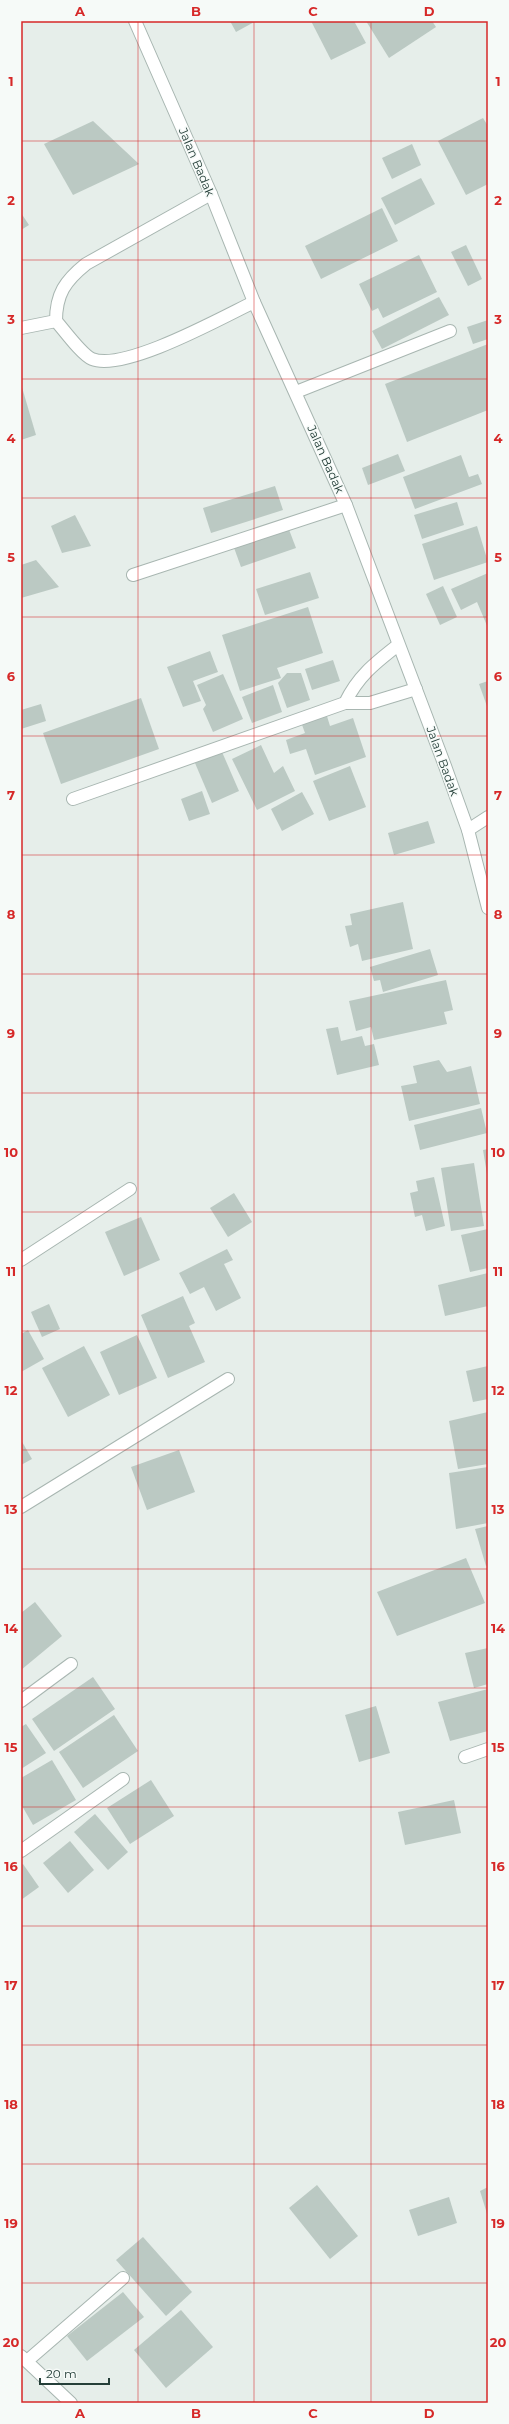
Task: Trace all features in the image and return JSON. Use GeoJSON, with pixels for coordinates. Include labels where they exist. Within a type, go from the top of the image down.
{"type":"FeatureCollection","features":[{"type":"Feature","properties":{"kind":"street","name":"Jalan Badak"},"geometry":{"type":"LineString","coordinates":[[135,21],[211,194],[254,302],[346,505],[468,830],[488,908]]}},
{"type":"Feature","properties":{"kind":"street"},"geometry":{"type":"LineString","coordinates":[[211,194],[86,264],[71,276],[62,289],[56,305],[56,321],[90,358],[111,362],[149,351],[254,302]]}},
{"type":"Feature","properties":{"kind":"street"},"geometry":{"type":"LineString","coordinates":[[21,328],[56,321]]}},
{"type":"Feature","properties":{"kind":"street"},"geometry":{"type":"LineString","coordinates":[[296,392],[450,331]]}},
{"type":"Feature","properties":{"kind":"street"},"geometry":{"type":"LineString","coordinates":[[133,575],[346,505]]}},
{"type":"Feature","properties":{"kind":"street"},"geometry":{"type":"LineString","coordinates":[[345,703],[354,685],[370,668],[398,645]]}},
{"type":"Feature","properties":{"kind":"street"},"geometry":{"type":"LineString","coordinates":[[73,799],[345,703],[370,703],[416,689]]}},
{"type":"Feature","properties":{"kind":"street"},"geometry":{"type":"LineString","coordinates":[[468,830],[488,817]]}},
{"type":"Feature","properties":{"kind":"street"},"geometry":{"type":"LineString","coordinates":[[21,1260],[130,1189]]}},
{"type":"Feature","properties":{"kind":"street"},"geometry":{"type":"LineString","coordinates":[[21,1507],[228,1379]]}},
{"type":"Feature","properties":{"kind":"street"},"geometry":{"type":"LineString","coordinates":[[21,1700],[71,1664]]}},
{"type":"Feature","properties":{"kind":"street"},"geometry":{"type":"LineString","coordinates":[[465,1757],[488,1749]]}},
{"type":"Feature","properties":{"kind":"street"},"geometry":{"type":"LineString","coordinates":[[21,1851],[123,1780]]}},
{"type":"Feature","properties":{"kind":"street"},"geometry":{"type":"LineString","coordinates":[[71,2403],[24,2358],[123,2278]]}},
{"type":"Feature","properties":{"kind":"building"},"geometry":{"type":"Polygon","coordinates":[[[230,21],[256,21],[236,32],[230,21]]]}},
{"type":"Feature","properties":{"kind":"building"},"geometry":{"type":"Polygon","coordinates":[[[311,21],[354,21],[366,43],[331,60],[311,21]]]}},
{"type":"Feature","properties":{"kind":"building"},"geometry":{"type":"Polygon","coordinates":[[[366,21],[432,21],[436,27],[389,58],[366,21]]]}},
{"type":"Feature","properties":{"kind":"building"},"geometry":{"type":"Polygon","coordinates":[[[483,118],[488,126],[488,184],[466,195],[438,141],[483,118]]]}},
{"type":"Feature","properties":{"kind":"building"},"geometry":{"type":"Polygon","coordinates":[[[93,121],[139,164],[73,195],[44,144],[93,121]]]}},
{"type":"Feature","properties":{"kind":"building"},"geometry":{"type":"Polygon","coordinates":[[[412,144],[421,165],[392,179],[382,158],[412,144]]]}},
{"type":"Feature","properties":{"kind":"building"},"geometry":{"type":"Polygon","coordinates":[[[421,178],[435,204],[395,225],[381,198],[421,178]]]}},
{"type":"Feature","properties":{"kind":"building"},"geometry":{"type":"Polygon","coordinates":[[[382,208],[398,241],[321,279],[305,246],[382,208]]]}},
{"type":"Feature","properties":{"kind":"building"},"geometry":{"type":"Polygon","coordinates":[[[21,213],[29,225],[21,230],[21,213]]]}},
{"type":"Feature","properties":{"kind":"building"},"geometry":{"type":"Polygon","coordinates":[[[466,245],[482,279],[468,286],[451,252],[466,245]]]}},
{"type":"Feature","properties":{"kind":"building"},"geometry":{"type":"Polygon","coordinates":[[[419,255],[437,292],[383,318],[378,308],[372,311],[359,284],[419,255]]]}},
{"type":"Feature","properties":{"kind":"building"},"geometry":{"type":"Polygon","coordinates":[[[439,297],[449,315],[382,349],[372,331],[439,297]]]}},
{"type":"Feature","properties":{"kind":"building"},"geometry":{"type":"Polygon","coordinates":[[[488,320],[488,339],[473,344],[467,327],[488,320]]]}},
{"type":"Feature","properties":{"kind":"building"},"geometry":{"type":"Polygon","coordinates":[[[488,344],[488,410],[407,442],[385,384],[488,344]]]}},
{"type":"Feature","properties":{"kind":"building"},"geometry":{"type":"Polygon","coordinates":[[[21,384],[36,435],[21,440],[21,384]]]}},
{"type":"Feature","properties":{"kind":"building"},"geometry":{"type":"Polygon","coordinates":[[[398,454],[405,471],[368,485],[362,468],[398,454]]]}},
{"type":"Feature","properties":{"kind":"building"},"geometry":{"type":"Polygon","coordinates":[[[461,455],[469,477],[478,474],[482,484],[415,509],[403,477],[461,455]]]}},
{"type":"Feature","properties":{"kind":"building"},"geometry":{"type":"Polygon","coordinates":[[[275,486],[283,510],[211,533],[203,508],[275,486]]]}},
{"type":"Feature","properties":{"kind":"building"},"geometry":{"type":"Polygon","coordinates":[[[457,502],[464,525],[422,539],[414,515],[457,502]]]}},
{"type":"Feature","properties":{"kind":"building"},"geometry":{"type":"Polygon","coordinates":[[[75,515],[91,546],[62,553],[51,526],[75,515]]]}},
{"type":"Feature","properties":{"kind":"building"},"geometry":{"type":"Polygon","coordinates":[[[477,526],[488,562],[434,580],[422,544],[477,526]]]}},
{"type":"Feature","properties":{"kind":"building"},"geometry":{"type":"Polygon","coordinates":[[[288,527],[296,548],[241,567],[233,545],[288,527]]]}},
{"type":"Feature","properties":{"kind":"building"},"geometry":{"type":"Polygon","coordinates":[[[36,560],[59,587],[21,598],[21,565],[36,560]]]}},
{"type":"Feature","properties":{"kind":"building"},"geometry":{"type":"Polygon","coordinates":[[[310,572],[319,598],[265,615],[256,589],[310,572]]]}},
{"type":"Feature","properties":{"kind":"building"},"geometry":{"type":"Polygon","coordinates":[[[488,573],[488,628],[477,602],[461,610],[451,589],[488,573]]]}},
{"type":"Feature","properties":{"kind":"building"},"geometry":{"type":"Polygon","coordinates":[[[443,586],[457,617],[440,625],[426,594],[443,586]]]}},
{"type":"Feature","properties":{"kind":"building"},"geometry":{"type":"Polygon","coordinates":[[[308,607],[323,653],[277,668],[281,678],[240,691],[222,635],[308,607]]]}},
{"type":"Feature","properties":{"kind":"building"},"geometry":{"type":"Polygon","coordinates":[[[210,651],[218,672],[193,681],[201,701],[183,707],[167,667],[210,651]]]}},
{"type":"Feature","properties":{"kind":"building"},"geometry":{"type":"Polygon","coordinates":[[[333,660],[340,681],[312,690],[305,669],[333,660]]]}},
{"type":"Feature","properties":{"kind":"building"},"geometry":{"type":"Polygon","coordinates":[[[287,673],[301,673],[310,700],[287,708],[278,683],[287,673]]]}},
{"type":"Feature","properties":{"kind":"building"},"geometry":{"type":"Polygon","coordinates":[[[223,674],[243,719],[213,732],[203,709],[206,705],[197,685],[223,674]]]}},
{"type":"Feature","properties":{"kind":"building"},"geometry":{"type":"Polygon","coordinates":[[[488,681],[488,709],[479,684],[488,681]]]}},
{"type":"Feature","properties":{"kind":"building"},"geometry":{"type":"Polygon","coordinates":[[[273,685],[282,712],[252,723],[242,697],[273,685]]]}},
{"type":"Feature","properties":{"kind":"building"},"geometry":{"type":"Polygon","coordinates":[[[141,698],[159,749],[61,784],[43,733],[141,698]]]}},
{"type":"Feature","properties":{"kind":"building"},"geometry":{"type":"Polygon","coordinates":[[[41,704],[46,721],[21,729],[21,710],[41,704]]]}},
{"type":"Feature","properties":{"kind":"building"},"geometry":{"type":"Polygon","coordinates":[[[326,713],[330,726],[353,718],[366,757],[315,775],[306,749],[290,754],[286,740],[305,733],[301,722],[326,713]]]}},
{"type":"Feature","properties":{"kind":"building"},"geometry":{"type":"Polygon","coordinates":[[[261,745],[274,773],[283,766],[295,791],[257,810],[232,759],[261,745]]]}},
{"type":"Feature","properties":{"kind":"building"},"geometry":{"type":"Polygon","coordinates":[[[222,752],[239,791],[212,803],[195,763],[222,752]]]}},
{"type":"Feature","properties":{"kind":"building"},"geometry":{"type":"Polygon","coordinates":[[[350,766],[366,807],[329,821],[313,781],[350,766]]]}},
{"type":"Feature","properties":{"kind":"building"},"geometry":{"type":"Polygon","coordinates":[[[202,791],[210,814],[189,821],[181,799],[202,791]]]}},
{"type":"Feature","properties":{"kind":"building"},"geometry":{"type":"Polygon","coordinates":[[[302,792],[314,814],[282,831],[271,809],[302,792]]]}},
{"type":"Feature","properties":{"kind":"building"},"geometry":{"type":"Polygon","coordinates":[[[428,821],[435,843],[394,855],[388,833],[428,821]]]}},
{"type":"Feature","properties":{"kind":"building"},"geometry":{"type":"Polygon","coordinates":[[[403,902],[413,949],[362,961],[358,944],[350,947],[345,926],[352,925],[350,914],[403,902]]]}},
{"type":"Feature","properties":{"kind":"building"},"geometry":{"type":"Polygon","coordinates":[[[430,949],[438,975],[383,992],[380,980],[374,981],[370,967],[430,949]]]}},
{"type":"Feature","properties":{"kind":"building"},"geometry":{"type":"Polygon","coordinates":[[[446,980],[453,1010],[444,1012],[447,1024],[374,1040],[371,1027],[356,1031],[349,1001],[446,980]]]}},
{"type":"Feature","properties":{"kind":"building"},"geometry":{"type":"Polygon","coordinates":[[[338,1027],[341,1041],[362,1036],[365,1046],[374,1044],[379,1065],[337,1075],[326,1029],[338,1027]]]}},
{"type":"Feature","properties":{"kind":"building"},"geometry":{"type":"Polygon","coordinates":[[[439,1060],[447,1072],[471,1066],[480,1104],[409,1121],[401,1086],[417,1083],[413,1066],[439,1060]]]}},
{"type":"Feature","properties":{"kind":"building"},"geometry":{"type":"Polygon","coordinates":[[[481,1108],[487,1133],[420,1150],[414,1125],[481,1108]]]}},
{"type":"Feature","properties":{"kind":"building"},"geometry":{"type":"Polygon","coordinates":[[[488,1149],[488,1174],[487,1174],[483,1150],[488,1149]]]}},
{"type":"Feature","properties":{"kind":"building"},"geometry":{"type":"Polygon","coordinates":[[[474,1163],[484,1226],[451,1231],[441,1168],[474,1163]]]}},
{"type":"Feature","properties":{"kind":"building"},"geometry":{"type":"Polygon","coordinates":[[[434,1177],[445,1226],[426,1231],[422,1215],[415,1217],[410,1193],[418,1191],[416,1181],[434,1177]]]}},
{"type":"Feature","properties":{"kind":"building"},"geometry":{"type":"Polygon","coordinates":[[[234,1193],[252,1222],[228,1237],[210,1208],[234,1193]]]}},
{"type":"Feature","properties":{"kind":"building"},"geometry":{"type":"Polygon","coordinates":[[[141,1217],[160,1260],[124,1276],[105,1232],[141,1217]]]}},
{"type":"Feature","properties":{"kind":"building"},"geometry":{"type":"Polygon","coordinates":[[[488,1229],[488,1268],[470,1272],[461,1235],[488,1229]]]}},
{"type":"Feature","properties":{"kind":"building"},"geometry":{"type":"Polygon","coordinates":[[[227,1249],[233,1260],[224,1264],[241,1298],[216,1311],[204,1287],[190,1294],[179,1273],[227,1249]]]}},
{"type":"Feature","properties":{"kind":"building"},"geometry":{"type":"Polygon","coordinates":[[[488,1273],[488,1306],[445,1316],[438,1285],[488,1273]]]}},
{"type":"Feature","properties":{"kind":"building"},"geometry":{"type":"Polygon","coordinates":[[[183,1296],[195,1323],[189,1326],[205,1362],[168,1378],[141,1315],[183,1296]]]}},
{"type":"Feature","properties":{"kind":"building"},"geometry":{"type":"Polygon","coordinates":[[[49,1304],[60,1329],[42,1337],[31,1312],[49,1304]]]}},
{"type":"Feature","properties":{"kind":"building"},"geometry":{"type":"Polygon","coordinates":[[[28,1330],[44,1359],[21,1372],[21,1334],[28,1330]]]}},
{"type":"Feature","properties":{"kind":"building"},"geometry":{"type":"Polygon","coordinates":[[[137,1335],[157,1378],[119,1395],[100,1352],[137,1335]]]}},
{"type":"Feature","properties":{"kind":"building"},"geometry":{"type":"Polygon","coordinates":[[[84,1346],[110,1395],[68,1417],[42,1368],[84,1346]]]}},
{"type":"Feature","properties":{"kind":"building"},"geometry":{"type":"Polygon","coordinates":[[[488,1366],[488,1399],[473,1402],[466,1371],[488,1366]]]}},
{"type":"Feature","properties":{"kind":"building"},"geometry":{"type":"Polygon","coordinates":[[[488,1412],[488,1464],[458,1469],[449,1421],[488,1412]]]}},
{"type":"Feature","properties":{"kind":"building"},"geometry":{"type":"Polygon","coordinates":[[[21,1440],[32,1459],[21,1465],[21,1440]]]}},
{"type":"Feature","properties":{"kind":"building"},"geometry":{"type":"Polygon","coordinates":[[[179,1450],[195,1492],[147,1510],[131,1467],[179,1450]]]}},
{"type":"Feature","properties":{"kind":"building"},"geometry":{"type":"Polygon","coordinates":[[[488,1467],[488,1523],[456,1529],[449,1473],[488,1467]]]}},
{"type":"Feature","properties":{"kind":"building"},"geometry":{"type":"Polygon","coordinates":[[[488,1526],[488,1565],[486,1566],[475,1529],[488,1526]]]}},
{"type":"Feature","properties":{"kind":"building"},"geometry":{"type":"Polygon","coordinates":[[[466,1558],[485,1603],[397,1636],[377,1592],[466,1558]]]}},
{"type":"Feature","properties":{"kind":"building"},"geometry":{"type":"Polygon","coordinates":[[[35,1602],[62,1636],[21,1670],[21,1613],[35,1602]]]}},
{"type":"Feature","properties":{"kind":"building"},"geometry":{"type":"Polygon","coordinates":[[[488,1648],[488,1684],[474,1688],[465,1653],[488,1648]]]}},
{"type":"Feature","properties":{"kind":"building"},"geometry":{"type":"Polygon","coordinates":[[[93,1677],[115,1709],[54,1751],[32,1719],[93,1677]]]}},
{"type":"Feature","properties":{"kind":"building"},"geometry":{"type":"Polygon","coordinates":[[[488,1689],[488,1731],[450,1741],[438,1702],[488,1689]]]}},
{"type":"Feature","properties":{"kind":"building"},"geometry":{"type":"Polygon","coordinates":[[[376,1706],[390,1753],[359,1762],[345,1715],[376,1706]]]}},
{"type":"Feature","properties":{"kind":"building"},"geometry":{"type":"Polygon","coordinates":[[[114,1715],[138,1751],[83,1788],[59,1752],[114,1715]]]}},
{"type":"Feature","properties":{"kind":"building"},"geometry":{"type":"Polygon","coordinates":[[[26,1724],[46,1753],[21,1769],[21,1727],[26,1724]]]}},
{"type":"Feature","properties":{"kind":"building"},"geometry":{"type":"Polygon","coordinates":[[[52,1760],[76,1800],[33,1825],[21,1804],[21,1778],[52,1760]]]}},
{"type":"Feature","properties":{"kind":"building"},"geometry":{"type":"Polygon","coordinates":[[[151,1780],[174,1816],[130,1844],[107,1808],[151,1780]]]}},
{"type":"Feature","properties":{"kind":"building"},"geometry":{"type":"Polygon","coordinates":[[[454,1800],[461,1833],[405,1845],[398,1812],[454,1800]]]}},
{"type":"Feature","properties":{"kind":"building"},"geometry":{"type":"Polygon","coordinates":[[[95,1814],[128,1852],[108,1870],[74,1832],[95,1814]]]}},
{"type":"Feature","properties":{"kind":"building"},"geometry":{"type":"Polygon","coordinates":[[[70,1841],[94,1870],[68,1893],[43,1863],[70,1841]]]}},
{"type":"Feature","properties":{"kind":"building"},"geometry":{"type":"Polygon","coordinates":[[[23,1864],[39,1887],[21,1900],[21,1865],[23,1864]]]}},
{"type":"Feature","properties":{"kind":"building"},"geometry":{"type":"Polygon","coordinates":[[[317,2185],[358,2236],[330,2259],[289,2208],[317,2185]]]}},
{"type":"Feature","properties":{"kind":"building"},"geometry":{"type":"Polygon","coordinates":[[[488,2187],[488,2217],[480,2191],[488,2187]]]}},
{"type":"Feature","properties":{"kind":"building"},"geometry":{"type":"Polygon","coordinates":[[[449,2197],[457,2223],[418,2236],[409,2210],[449,2197]]]}},
{"type":"Feature","properties":{"kind":"building"},"geometry":{"type":"Polygon","coordinates":[[[143,2237],[192,2292],[166,2316],[116,2260],[143,2237]]]}},
{"type":"Feature","properties":{"kind":"building"},"geometry":{"type":"Polygon","coordinates":[[[123,2292],[144,2317],[87,2361],[67,2336],[123,2292]]]}},
{"type":"Feature","properties":{"kind":"building"},"geometry":{"type":"Polygon","coordinates":[[[181,2310],[213,2347],[166,2388],[134,2350],[181,2310]]]}}]}
